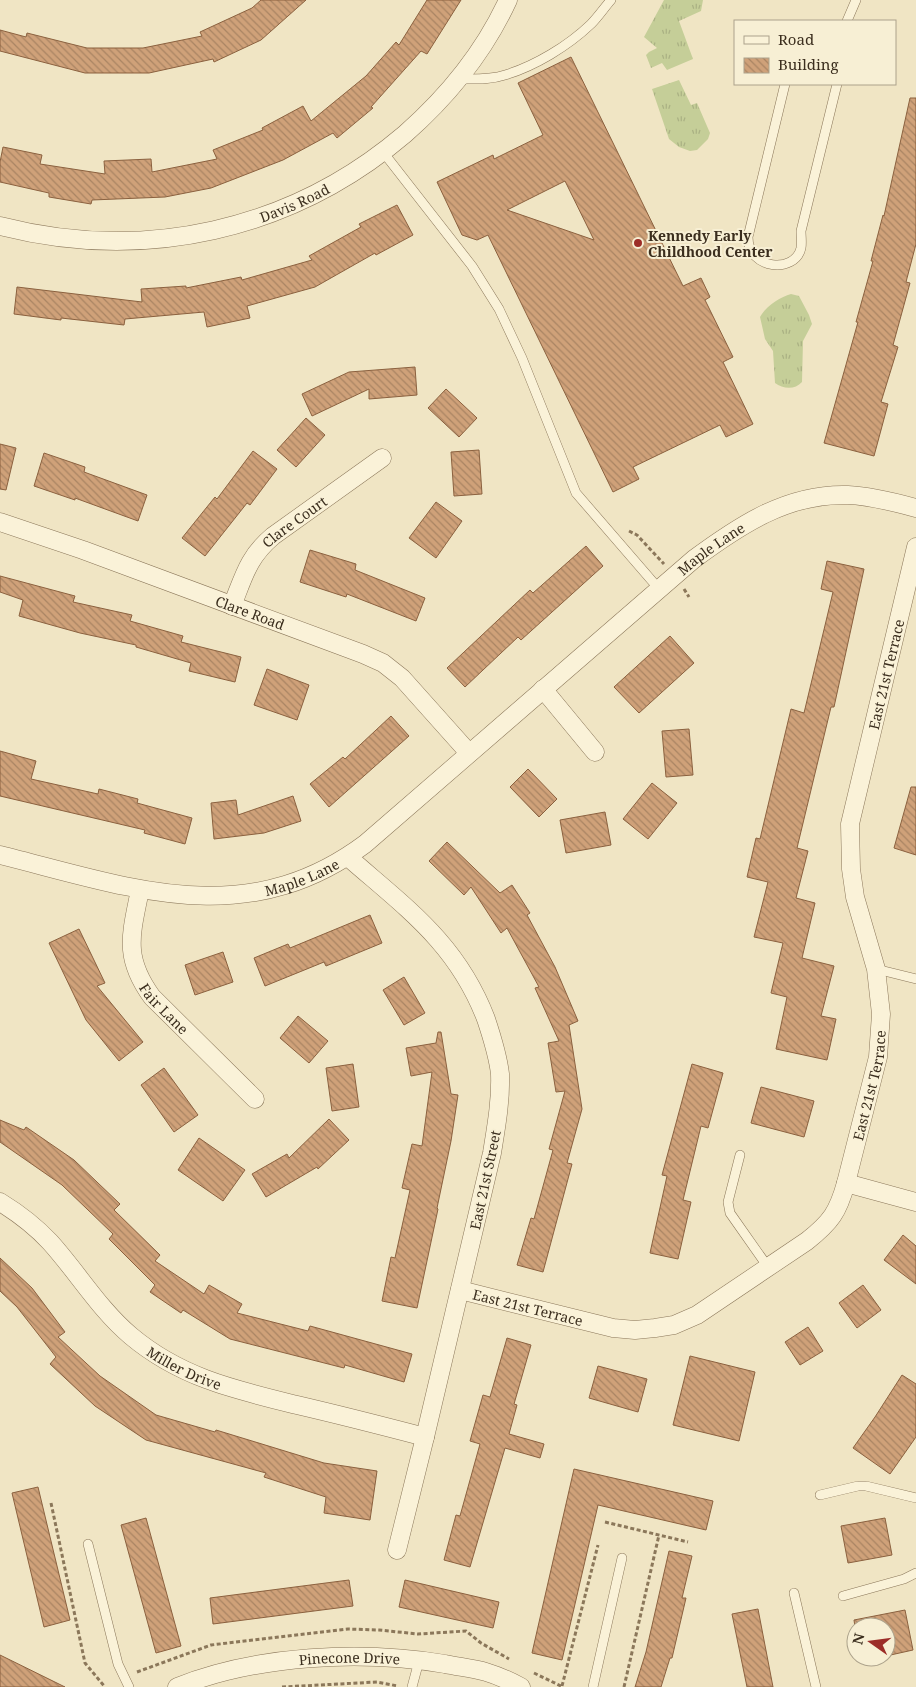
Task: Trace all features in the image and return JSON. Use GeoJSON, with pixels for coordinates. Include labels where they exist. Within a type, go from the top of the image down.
{"type":"FeatureCollection","features":[{"type":"Feature","properties":{"kind":"street","name":"Davis Road"},"geometry":{"type":"LineString","coordinates":[[0,226],[34,234],[98,241],[148,240],[222,229],[298,203],[362,168],[424,118],[482,48],[508,0]]}},
{"type":"Feature","properties":{"kind":"street","name":"Clare Court"},"geometry":{"type":"LineString","coordinates":[[232,606],[250,560],[261,546],[272,536],[382,458]]}},
{"type":"Feature","properties":{"kind":"street","name":"Maple Lane"},"geometry":{"type":"LineString","coordinates":[[0,855],[140,890],[195,897],[258,892],[308,877],[348,857],[365,844],[694,559],[740,527],[767,512],[792,502],[820,496],[847,495],[872,498],[916,508]]}},
{"type":"Feature","properties":{"kind":"street","name":"Clare Road"},"geometry":{"type":"LineString","coordinates":[[0,522],[74,547],[383,663],[402,678],[470,753]]}},
{"type":"Feature","properties":{"kind":"street","name":"East 21st Terrace"},"geometry":{"type":"LineString","coordinates":[[460,1290],[613,1328],[635,1330],[655,1328],[697,1316],[807,1241],[822,1229],[834,1215],[840,1204],[846,1183],[878,1057],[881,1014],[876,969],[855,897],[851,869],[850,824],[916,547]]}},
{"type":"Feature","properties":{"kind":"street"},"geometry":{"type":"LineString","coordinates":[[543,689],[595,752]]}},
{"type":"Feature","properties":{"kind":"street","name":"East 21st Street"},"geometry":{"type":"LineString","coordinates":[[348,857],[425,924],[442,943],[470,985],[482,1008],[496,1051],[500,1074],[497,1122],[492,1154],[397,1550]]}},
{"type":"Feature","properties":{"kind":"street","name":"Fair Lane"},"geometry":{"type":"LineString","coordinates":[[140,890],[131,941],[133,961],[140,980],[152,997],[255,1099]]}},
{"type":"Feature","properties":{"kind":"street"},"geometry":{"type":"LineString","coordinates":[[846,1183],[916,1202]]}},
{"type":"Feature","properties":{"kind":"street","name":"Miller Drive"},"geometry":{"type":"LineString","coordinates":[[0,1202],[16,1212],[50,1242],[112,1319],[149,1350],[170,1364],[190,1374],[231,1388],[425,1436]]}},
{"type":"Feature","properties":{"kind":"street","name":"Pinecone Drive"},"geometry":{"type":"LineString","coordinates":[[177,1687],[230,1670],[292,1660],[344,1657],[375,1657],[419,1661],[486,1672],[522,1687]]}},
{"type":"Feature","properties":{"kind":"lane"},"geometry":{"type":"LineString","coordinates":[[458,78],[484,79],[504,76],[532,64],[564,45],[591,24],[611,0]]}},
{"type":"Feature","properties":{"kind":"lane"},"geometry":{"type":"LineString","coordinates":[[845,20],[856,0]]}},
{"type":"Feature","properties":{"kind":"lane"},"geometry":{"type":"LineString","coordinates":[[785,85],[748,237],[748,246],[759,260],[767,264],[777,265],[795,258],[801,249],[801,231],[836,85]]}},
{"type":"Feature","properties":{"kind":"lane"},"geometry":{"type":"LineString","coordinates":[[383,152],[472,266],[498,309],[522,358],[576,493],[659,589]]}},
{"type":"Feature","properties":{"kind":"lane"},"geometry":{"type":"LineString","coordinates":[[876,969],[916,979]]}},
{"type":"Feature","properties":{"kind":"lane"},"geometry":{"type":"LineString","coordinates":[[740,1155],[728,1202],[730,1213],[768,1267]]}},
{"type":"Feature","properties":{"kind":"lane"},"geometry":{"type":"LineString","coordinates":[[820,1495],[858,1486],[866,1486],[916,1498]]}},
{"type":"Feature","properties":{"kind":"lane"},"geometry":{"type":"LineString","coordinates":[[88,1544],[118,1664],[129,1687]]}},
{"type":"Feature","properties":{"kind":"lane"},"geometry":{"type":"LineString","coordinates":[[593,1687],[622,1558]]}},
{"type":"Feature","properties":{"kind":"lane"},"geometry":{"type":"LineString","coordinates":[[844,1596],[904,1579],[916,1572]]}},
{"type":"Feature","properties":{"kind":"lane"},"geometry":{"type":"LineString","coordinates":[[794,1593],[816,1687]]}},
{"type":"Feature","properties":{"kind":"lane"},"geometry":{"type":"LineString","coordinates":[[412,1687],[419,1661]]}},
{"type":"Feature","properties":{"kind":"path"},"geometry":{"type":"LineString","coordinates":[[623,528],[637,536],[665,564]]}},
{"type":"Feature","properties":{"kind":"path"},"geometry":{"type":"LineString","coordinates":[[51,1503],[85,1663],[105,1687]]}},
{"type":"Feature","properties":{"kind":"path"},"geometry":{"type":"LineString","coordinates":[[605,1522],[688,1542]]}},
{"type":"Feature","properties":{"kind":"path"},"geometry":{"type":"LineString","coordinates":[[624,1687],[659,1535]]}},
{"type":"Feature","properties":{"kind":"path"},"geometry":{"type":"LineString","coordinates":[[562,1687],[598,1545]]}},
{"type":"Feature","properties":{"kind":"path"},"geometry":{"type":"LineString","coordinates":[[282,1687],[377,1682],[401,1686]]}},
{"type":"Feature","properties":{"kind":"green space"},"geometry":{"type":"Polygon","coordinates":[[[664,0],[703,0],[701,11],[679,21],[693,59],[667,70],[662,63],[651,68],[646,55],[657,48],[644,37],[664,0]]]}},
{"type":"Feature","properties":{"kind":"green space"},"geometry":{"type":"Polygon","coordinates":[[[679,80],[691,105],[697,103],[710,133],[708,139],[697,150],[690,151],[679,147],[669,139],[652,89],[679,80]]]}},
{"type":"Feature","properties":{"kind":"green space"},"geometry":{"type":"Polygon","coordinates":[[[791,294],[799,296],[812,324],[803,341],[802,382],[789,388],[775,383],[773,351],[765,339],[760,317],[773,303],[791,294]]]}},
{"type":"Feature","properties":{"kind":"building"},"geometry":{"type":"Polygon","coordinates":[[[261,0],[306,0],[261,40],[214,62],[213,59],[149,73],[85,73],[0,51],[0,30],[26,37],[27,33],[87,48],[143,48],[202,36],[200,32],[252,8],[261,0]]]}},
{"type":"Feature","properties":{"kind":"building"},"geometry":{"type":"Polygon","coordinates":[[[427,0],[461,0],[427,54],[421,51],[371,107],[373,108],[337,138],[333,133],[283,160],[211,188],[165,197],[92,200],[91,204],[49,197],[49,193],[0,182],[0,162],[3,147],[42,155],[40,164],[105,174],[104,161],[151,159],[152,172],[217,159],[213,150],[263,130],[262,128],[303,106],[311,121],[366,76],[396,42],[399,45],[427,0]]]}},
{"type":"Feature","properties":{"kind":"building"},"geometry":{"type":"Polygon","coordinates":[[[571,57],[683,286],[701,278],[710,297],[705,300],[733,357],[723,362],[753,424],[726,437],[720,425],[633,467],[639,479],[613,492],[488,235],[477,240],[462,235],[437,182],[493,155],[494,159],[543,135],[518,83],[571,57]],[[565,181],[507,210],[594,240],[565,181]]]}},
{"type":"Feature","properties":{"kind":"building"},"geometry":{"type":"Polygon","coordinates":[[[910,98],[916,98],[916,244],[906,282],[910,283],[893,345],[898,347],[881,402],[888,404],[874,456],[824,443],[858,322],[856,322],[884,216],[910,98]]]}},
{"type":"Feature","properties":{"kind":"building"},"geometry":{"type":"Polygon","coordinates":[[[397,205],[413,235],[376,255],[375,253],[315,287],[247,306],[250,318],[207,327],[204,312],[125,319],[124,325],[14,314],[17,287],[142,302],[141,289],[186,286],[186,288],[241,277],[242,280],[312,260],[309,256],[361,227],[359,224],[397,205]]]}},
{"type":"Feature","properties":{"kind":"building"},"geometry":{"type":"Polygon","coordinates":[[[415,367],[417,395],[369,399],[369,389],[312,416],[302,394],[349,372],[415,367]]]}},
{"type":"Feature","properties":{"kind":"building"},"geometry":{"type":"Polygon","coordinates":[[[446,389],[477,418],[459,437],[428,408],[446,389]]]}},
{"type":"Feature","properties":{"kind":"building"},"geometry":{"type":"Polygon","coordinates":[[[306,418],[325,435],[296,467],[277,450],[306,418]]]}},
{"type":"Feature","properties":{"kind":"building"},"geometry":{"type":"Polygon","coordinates":[[[0,444],[16,448],[6,490],[0,489],[0,444]]]}},
{"type":"Feature","properties":{"kind":"building"},"geometry":{"type":"Polygon","coordinates":[[[479,450],[482,494],[454,496],[451,452],[479,450]]]}},
{"type":"Feature","properties":{"kind":"building"},"geometry":{"type":"Polygon","coordinates":[[[253,451],[277,469],[250,505],[247,503],[205,556],[182,538],[215,497],[217,499],[253,451]]]}},
{"type":"Feature","properties":{"kind":"building"},"geometry":{"type":"Polygon","coordinates":[[[44,453],[85,467],[84,472],[147,495],[138,521],[75,498],[75,500],[34,486],[44,453]]]}},
{"type":"Feature","properties":{"kind":"building"},"geometry":{"type":"Polygon","coordinates":[[[436,502],[462,521],[436,558],[409,538],[436,502]]]}},
{"type":"Feature","properties":{"kind":"building"},"geometry":{"type":"Polygon","coordinates":[[[586,546],[603,566],[521,640],[518,637],[465,687],[447,668],[530,590],[533,593],[586,546]]]}},
{"type":"Feature","properties":{"kind":"building"},"geometry":{"type":"Polygon","coordinates":[[[310,550],[356,564],[355,570],[425,598],[416,621],[347,594],[346,597],[300,582],[310,550]]]}},
{"type":"Feature","properties":{"kind":"building"},"geometry":{"type":"Polygon","coordinates":[[[827,561],[864,569],[834,707],[831,707],[797,848],[808,851],[796,898],[815,903],[802,958],[834,966],[821,1016],[836,1019],[827,1060],[776,1049],[787,997],[771,993],[783,943],[754,937],[768,882],[747,877],[756,838],[760,839],[791,709],[804,713],[833,592],[821,589],[827,561]]]}},
{"type":"Feature","properties":{"kind":"building"},"geometry":{"type":"Polygon","coordinates":[[[0,576],[75,596],[73,602],[132,615],[130,621],[183,636],[181,642],[241,657],[235,682],[189,671],[191,663],[136,647],[136,645],[80,633],[19,616],[23,600],[0,592],[0,576]]]}},
{"type":"Feature","properties":{"kind":"building"},"geometry":{"type":"Polygon","coordinates":[[[670,636],[694,663],[639,713],[614,687],[670,636]]]}},
{"type":"Feature","properties":{"kind":"building"},"geometry":{"type":"Polygon","coordinates":[[[267,669],[309,685],[297,720],[254,705],[267,669]]]}},
{"type":"Feature","properties":{"kind":"building"},"geometry":{"type":"Polygon","coordinates":[[[391,716],[409,736],[329,807],[310,784],[343,757],[345,759],[391,716]]]}},
{"type":"Feature","properties":{"kind":"building"},"geometry":{"type":"Polygon","coordinates":[[[689,729],[693,775],[666,777],[662,731],[689,729]]]}},
{"type":"Feature","properties":{"kind":"building"},"geometry":{"type":"Polygon","coordinates":[[[0,751],[36,761],[31,779],[98,794],[99,789],[138,799],[137,803],[192,818],[185,844],[144,833],[145,830],[0,796],[0,751]]]}},
{"type":"Feature","properties":{"kind":"building"},"geometry":{"type":"Polygon","coordinates":[[[528,769],[557,799],[539,817],[510,787],[528,769]]]}},
{"type":"Feature","properties":{"kind":"building"},"geometry":{"type":"Polygon","coordinates":[[[652,783],[677,803],[648,839],[623,819],[652,783]]]}},
{"type":"Feature","properties":{"kind":"building"},"geometry":{"type":"Polygon","coordinates":[[[911,787],[916,787],[916,855],[894,848],[911,787]]]}},
{"type":"Feature","properties":{"kind":"building"},"geometry":{"type":"Polygon","coordinates":[[[293,796],[301,821],[264,833],[214,839],[211,803],[236,800],[238,815],[293,796]]]}},
{"type":"Feature","properties":{"kind":"building"},"geometry":{"type":"Polygon","coordinates":[[[605,812],[611,845],[566,853],[560,820],[605,812]]]}},
{"type":"Feature","properties":{"kind":"building"},"geometry":{"type":"Polygon","coordinates":[[[447,842],[500,893],[512,885],[530,913],[527,915],[555,967],[578,1021],[569,1025],[582,1109],[567,1163],[572,1164],[543,1272],[517,1265],[531,1218],[534,1219],[553,1150],[549,1149],[565,1091],[556,1092],[548,1043],[559,1041],[535,988],[539,987],[507,928],[501,933],[471,887],[464,895],[429,861],[447,842]]]}},
{"type":"Feature","properties":{"kind":"building"},"geometry":{"type":"Polygon","coordinates":[[[370,915],[382,943],[326,966],[324,962],[265,986],[254,958],[288,944],[290,948],[370,915]]]}},
{"type":"Feature","properties":{"kind":"building"},"geometry":{"type":"Polygon","coordinates":[[[79,929],[105,983],[97,986],[143,1042],[119,1061],[86,1020],[49,943],[79,929]]]}},
{"type":"Feature","properties":{"kind":"building"},"geometry":{"type":"Polygon","coordinates":[[[223,952],[233,982],[195,995],[185,965],[223,952]]]}},
{"type":"Feature","properties":{"kind":"building"},"geometry":{"type":"Polygon","coordinates":[[[404,977],[425,1013],[404,1025],[383,990],[404,977]]]}},
{"type":"Feature","properties":{"kind":"building"},"geometry":{"type":"Polygon","coordinates":[[[298,1016],[328,1041],[309,1063],[280,1038],[298,1016]]]}},
{"type":"Feature","properties":{"kind":"building"},"geometry":{"type":"Polygon","coordinates":[[[438,1032],[441,1032],[451,1094],[458,1095],[438,1209],[417,1308],[382,1301],[391,1257],[395,1258],[410,1190],[402,1188],[412,1144],[422,1146],[432,1072],[411,1076],[406,1048],[436,1043],[438,1032]]]}},
{"type":"Feature","properties":{"kind":"building"},"geometry":{"type":"Polygon","coordinates":[[[353,1064],[359,1107],[332,1111],[326,1068],[353,1064]]]}},
{"type":"Feature","properties":{"kind":"building"},"geometry":{"type":"Polygon","coordinates":[[[692,1064],[723,1073],[708,1128],[701,1126],[683,1200],[691,1202],[678,1259],[650,1253],[667,1176],[662,1175],[692,1064]]]}},
{"type":"Feature","properties":{"kind":"building"},"geometry":{"type":"Polygon","coordinates":[[[164,1068],[198,1115],[174,1132],[141,1085],[164,1068]]]}},
{"type":"Feature","properties":{"kind":"building"},"geometry":{"type":"Polygon","coordinates":[[[761,1087],[814,1101],[804,1137],[751,1123],[761,1087]]]}},
{"type":"Feature","properties":{"kind":"building"},"geometry":{"type":"Polygon","coordinates":[[[329,1119],[349,1140],[318,1169],[317,1167],[266,1197],[252,1174],[287,1154],[289,1158],[329,1119]]]}},
{"type":"Feature","properties":{"kind":"building"},"geometry":{"type":"Polygon","coordinates":[[[0,1120],[24,1130],[26,1127],[74,1160],[120,1204],[114,1210],[160,1255],[155,1261],[204,1294],[209,1285],[242,1304],[237,1313],[308,1331],[310,1326],[412,1354],[404,1382],[345,1365],[344,1368],[230,1339],[183,1310],[181,1313],[150,1292],[155,1285],[109,1239],[113,1234],[62,1185],[0,1142],[0,1120]]]}},
{"type":"Feature","properties":{"kind":"building"},"geometry":{"type":"Polygon","coordinates":[[[199,1138],[245,1170],[223,1201],[178,1170],[199,1138]]]}},
{"type":"Feature","properties":{"kind":"building"},"geometry":{"type":"Polygon","coordinates":[[[903,1235],[916,1246],[916,1284],[884,1260],[903,1235]]]}},
{"type":"Feature","properties":{"kind":"building"},"geometry":{"type":"Polygon","coordinates":[[[0,1258],[32,1288],[65,1332],[58,1337],[100,1376],[156,1415],[215,1432],[216,1430],[324,1463],[377,1471],[370,1520],[324,1513],[326,1497],[264,1477],[266,1473],[146,1440],[95,1406],[50,1364],[56,1357],[17,1307],[0,1291],[0,1258]]]}},
{"type":"Feature","properties":{"kind":"building"},"geometry":{"type":"Polygon","coordinates":[[[863,1285],[881,1310],[857,1328],[839,1303],[863,1285]]]}},
{"type":"Feature","properties":{"kind":"building"},"geometry":{"type":"Polygon","coordinates":[[[808,1327],[823,1351],[800,1365],[785,1342],[808,1327]]]}},
{"type":"Feature","properties":{"kind":"building"},"geometry":{"type":"Polygon","coordinates":[[[507,1338],[531,1345],[514,1404],[517,1405],[509,1434],[544,1444],[540,1458],[505,1448],[470,1567],[444,1560],[456,1515],[460,1516],[480,1444],[470,1441],[483,1395],[490,1397],[507,1338]]]}},
{"type":"Feature","properties":{"kind":"building"},"geometry":{"type":"Polygon","coordinates":[[[690,1356],[755,1372],[739,1441],[673,1425],[690,1356]]]}},
{"type":"Feature","properties":{"kind":"building"},"geometry":{"type":"Polygon","coordinates":[[[598,1366],[647,1379],[638,1412],[589,1398],[598,1366]]]}},
{"type":"Feature","properties":{"kind":"building"},"geometry":{"type":"Polygon","coordinates":[[[902,1375],[916,1384],[916,1437],[890,1474],[853,1448],[902,1375]]]}},
{"type":"Feature","properties":{"kind":"building"},"geometry":{"type":"Polygon","coordinates":[[[574,1469],[713,1501],[706,1530],[598,1505],[562,1660],[532,1653],[574,1469]]]}},
{"type":"Feature","properties":{"kind":"building"},"geometry":{"type":"Polygon","coordinates":[[[38,1487],[70,1620],[44,1627],[12,1493],[38,1487]]]}},
{"type":"Feature","properties":{"kind":"building"},"geometry":{"type":"Polygon","coordinates":[[[146,1518],[181,1646],[156,1653],[121,1525],[146,1518]]]}},
{"type":"Feature","properties":{"kind":"building"},"geometry":{"type":"Polygon","coordinates":[[[885,1518],[892,1555],[848,1563],[841,1526],[885,1518]]]}},
{"type":"Feature","properties":{"kind":"building"},"geometry":{"type":"Polygon","coordinates":[[[669,1551],[692,1556],[682,1598],[686,1598],[672,1658],[670,1658],[661,1687],[635,1687],[646,1652],[669,1551]]]}},
{"type":"Feature","properties":{"kind":"building"},"geometry":{"type":"Polygon","coordinates":[[[349,1580],[353,1606],[213,1624],[210,1598],[349,1580]]]}},
{"type":"Feature","properties":{"kind":"building"},"geometry":{"type":"Polygon","coordinates":[[[405,1580],[499,1602],[493,1628],[399,1607],[405,1580]]]}},
{"type":"Feature","properties":{"kind":"building"},"geometry":{"type":"Polygon","coordinates":[[[758,1609],[773,1687],[747,1687],[732,1614],[758,1609]]]}},
{"type":"Feature","properties":{"kind":"building"},"geometry":{"type":"Polygon","coordinates":[[[905,1610],[913,1650],[896,1654],[896,1617],[869,1617],[905,1610]]]}},
{"type":"Feature","properties":{"kind":"building"},"geometry":{"type":"Polygon","coordinates":[[[0,1655],[65,1687],[0,1687],[0,1655]]]}},
{"type":"Feature","properties":{"kind":"place","name":"Kennedy Early Childhood Center"},"geometry":{"type":"Point","coordinates":[638,243]}}]}
